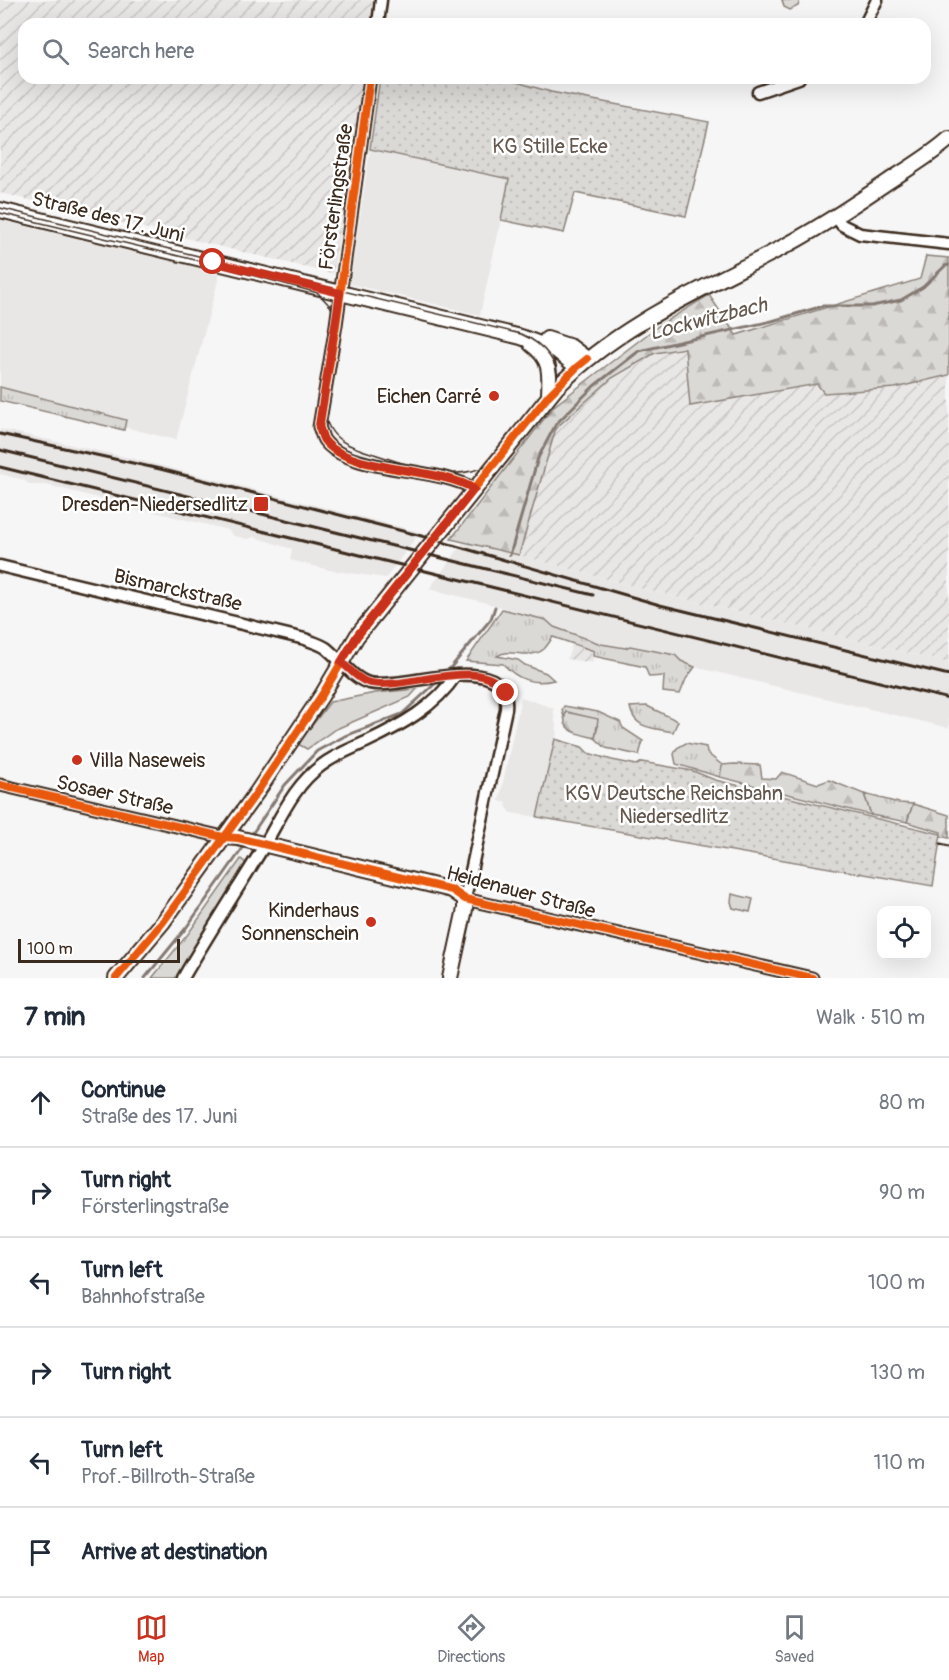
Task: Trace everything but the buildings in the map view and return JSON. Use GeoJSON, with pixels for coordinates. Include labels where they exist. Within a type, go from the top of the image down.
{"type":"FeatureCollection","features":[{"type":"Feature","properties":{"kind":"street"},"geometry":{"type":"LineString","coordinates":[[379,18],[381,0]]}},
{"type":"Feature","properties":{"kind":"street"},"geometry":{"type":"LineString","coordinates":[[869,18],[877,0]]}},
{"type":"Feature","properties":{"kind":"street","name":"Försterlingstraße"},"geometry":{"type":"LineString","coordinates":[[369,84],[319,427],[324,440],[342,454],[388,468],[464,483],[474,489]]}},
{"type":"Feature","properties":{"kind":"street"},"geometry":{"type":"LineString","coordinates":[[758,92],[781,84]]}},
{"type":"Feature","properties":{"kind":"street"},"geometry":{"type":"LineString","coordinates":[[116,978],[163,922],[274,767],[322,695],[357,636],[549,395],[582,363],[635,324],[769,255],[836,217],[949,140]]}},
{"type":"Feature","properties":{"kind":"street","name":"Straße des 17. Juni"},"geometry":{"type":"LineString","coordinates":[[0,210],[521,337],[536,337],[571,347],[582,363]]}},
{"type":"Feature","properties":{"kind":"street"},"geometry":{"type":"LineString","coordinates":[[836,217],[842,225],[860,234],[949,244]]}},
{"type":"Feature","properties":{"kind":"street"},"geometry":{"type":"LineString","coordinates":[[521,337],[542,352],[546,359],[550,373],[549,395]]}},
{"type":"Feature","properties":{"kind":"street","name":"Bismarckstraße"},"geometry":{"type":"LineString","coordinates":[[0,566],[305,639],[325,647],[362,680],[369,683],[391,684],[454,675],[478,675],[495,680],[502,685],[507,701],[465,898]]}},
{"type":"Feature","properties":{"kind":"street"},"geometry":{"type":"LineString","coordinates":[[183,978],[261,844],[301,786],[321,765],[392,730],[424,709],[448,687],[454,675]]}},
{"type":"Feature","properties":{"kind":"street","name":"Sosaer Straße"},"geometry":{"type":"LineString","coordinates":[[0,785],[223,837]]}},
{"type":"Feature","properties":{"kind":"street","name":"Heidenauer Straße"},"geometry":{"type":"LineString","coordinates":[[223,837],[238,838],[452,891],[465,898],[812,978]]}},
{"type":"Feature","properties":{"kind":"street"},"geometry":{"type":"LineString","coordinates":[[450,978],[465,909],[465,898]]}},
{"type":"Feature","properties":{"kind":"shaded area"},"geometry":{"type":"Polygon","coordinates":[[[0,0],[379,0],[376,18],[18,18],[18,84],[365,84],[333,274],[0,193],[0,0]]]}},
{"type":"Feature","properties":{"kind":"shaded area"},"geometry":{"type":"Polygon","coordinates":[[[370,149],[510,179],[480,315],[350,284],[370,149]]]}},
{"type":"Feature","properties":{"kind":"shaded area"},"geometry":{"type":"Polygon","coordinates":[[[0,220],[220,273],[176,440],[0,396],[0,220]]]}},
{"type":"Feature","properties":{"kind":"shaded area"},"geometry":{"type":"Polygon","coordinates":[[[685,348],[690,406],[817,384],[895,388],[949,375],[949,663],[647,590],[519,555],[556,428],[612,378],[655,353],[685,348]]]}},
{"type":"Feature","properties":{"kind":"shaded area"},"geometry":{"type":"Polygon","coordinates":[[[0,429],[135,459],[420,532],[386,578],[329,570],[290,560],[292,549],[254,537],[248,539],[234,536],[228,530],[150,511],[129,509],[122,504],[47,485],[30,485],[24,480],[0,474],[0,429]]]}},
{"type":"Feature","properties":{"kind":"shaded area"},"geometry":{"type":"Polygon","coordinates":[[[463,543],[949,663],[949,728],[695,667],[681,661],[675,655],[630,646],[625,648],[601,644],[554,627],[546,620],[429,589],[463,543]]]}},
{"type":"Feature","properties":{"kind":"shaded area"},"geometry":{"type":"Polygon","coordinates":[[[572,644],[595,651],[592,663],[567,659],[572,644]]]}},
{"type":"Feature","properties":{"kind":"shaded area"},"geometry":{"type":"Polygon","coordinates":[[[521,697],[553,708],[557,733],[537,817],[511,813],[506,806],[507,803],[499,801],[521,697]]]}},
{"type":"Feature","properties":{"kind":"green space"},"geometry":{"type":"Polygon","coordinates":[[[782,0],[800,0],[798,6],[790,10],[784,7],[782,0]]]}},
{"type":"Feature","properties":{"kind":"green space","name":"KG Stille Ecke"},"geometry":{"type":"Polygon","coordinates":[[[379,84],[524,84],[551,92],[709,122],[686,216],[575,193],[564,233],[501,220],[509,179],[370,149],[379,84]]]}},
{"type":"Feature","properties":{"kind":"green space"},"geometry":{"type":"Polygon","coordinates":[[[926,256],[949,258],[949,375],[895,388],[824,393],[817,384],[690,406],[685,348],[655,353],[612,378],[556,428],[519,555],[451,539],[554,406],[658,326],[709,295],[736,335],[920,279],[926,256]]]}},
{"type":"Feature","properties":{"kind":"green space"},"geometry":{"type":"Polygon","coordinates":[[[0,387],[126,420],[124,430],[0,401],[0,387]]]}},
{"type":"Feature","properties":{"kind":"green space"},"geometry":{"type":"Polygon","coordinates":[[[502,609],[546,620],[554,627],[601,644],[625,648],[630,646],[675,655],[681,661],[695,667],[686,679],[680,694],[663,692],[664,676],[649,677],[645,667],[593,656],[594,651],[553,637],[544,649],[533,654],[508,653],[497,656],[518,660],[546,673],[554,680],[539,682],[526,680],[514,674],[503,664],[466,661],[502,609]]]}},
{"type":"Feature","properties":{"kind":"green space"},"geometry":{"type":"Polygon","coordinates":[[[417,689],[410,697],[334,730],[307,749],[298,744],[330,702],[375,693],[417,689]]]}},
{"type":"Feature","properties":{"kind":"green space"},"geometry":{"type":"Polygon","coordinates":[[[564,706],[598,712],[620,722],[623,728],[643,741],[639,755],[606,748],[595,738],[598,726],[583,716],[567,712],[564,717],[562,710],[564,706]]]}},
{"type":"Feature","properties":{"kind":"green space"},"geometry":{"type":"Polygon","coordinates":[[[647,706],[678,721],[673,732],[652,728],[636,720],[630,707],[647,706]]]}},
{"type":"Feature","properties":{"kind":"green space"},"geometry":{"type":"Polygon","coordinates":[[[566,712],[598,719],[595,738],[568,728],[565,724],[566,712]]]}},
{"type":"Feature","properties":{"kind":"green space","name":"KGV Deutsche Reichsbahn Niedersedlitz"},"geometry":{"type":"Polygon","coordinates":[[[555,739],[582,747],[588,753],[612,760],[637,765],[642,762],[693,771],[715,780],[941,834],[933,886],[537,817],[555,739]]]}},
{"type":"Feature","properties":{"kind":"green space"},"geometry":{"type":"Polygon","coordinates":[[[686,743],[706,747],[707,753],[722,765],[720,777],[676,764],[674,754],[677,748],[686,743]]]}},
{"type":"Feature","properties":{"kind":"green space"},"geometry":{"type":"Polygon","coordinates":[[[722,765],[760,765],[762,778],[776,779],[782,772],[818,784],[829,780],[864,794],[871,815],[720,777],[722,765]]]}},
{"type":"Feature","properties":{"kind":"green space"},"geometry":{"type":"Polygon","coordinates":[[[864,794],[899,803],[913,804],[907,822],[871,815],[864,794]]]}},
{"type":"Feature","properties":{"kind":"green space"},"geometry":{"type":"Polygon","coordinates":[[[913,804],[949,815],[949,838],[940,836],[941,832],[907,822],[913,804]]]}},
{"type":"Feature","properties":{"kind":"green space"},"geometry":{"type":"Polygon","coordinates":[[[241,859],[246,863],[177,978],[152,978],[188,934],[241,859]]]}},
{"type":"Feature","properties":{"kind":"green space"},"geometry":{"type":"Polygon","coordinates":[[[732,894],[753,899],[750,912],[733,908],[732,894]]]}},
{"type":"Feature","properties":{"kind":"waterway","name":"Lockwitzbach"},"geometry":{"type":"LineString","coordinates":[[510,555],[538,458],[556,424],[594,386],[639,351],[772,321],[823,306],[872,306],[901,300],[923,287],[945,266],[949,265]]}},
{"type":"Feature","properties":{"kind":"waterway","name":"Lockwitzbach"},"geometry":{"type":"LineString","coordinates":[[447,672],[491,619],[495,607]]}},
{"type":"Feature","properties":{"kind":"waterway","name":"Lockwitzbach"},"geometry":{"type":"LineString","coordinates":[[250,837],[285,785],[317,751],[345,736],[402,714],[438,681]]}},
{"type":"Feature","properties":{"kind":"waterway","name":"Lockwitzbach"},"geometry":{"type":"LineString","coordinates":[[145,978],[186,928],[245,845]]}},
{"type":"Feature","properties":{"kind":"tram line"},"geometry":{"type":"LineString","coordinates":[[0,208],[521,334],[537,343],[550,356],[557,381],[546,403],[512,446],[499,458],[482,468],[460,473],[447,473],[397,462],[341,440],[326,420],[324,410],[336,325],[331,307],[318,293],[212,264],[0,213]]}},
{"type":"Feature","properties":{"kind":"railway"},"geometry":{"type":"LineString","coordinates":[[0,434],[160,469],[418,535],[660,605],[949,675]]}},
{"type":"Feature","properties":{"kind":"railway"},"geometry":{"type":"LineString","coordinates":[[0,450],[593,595]]}},
{"type":"Feature","properties":{"kind":"railway"},"geometry":{"type":"LineString","coordinates":[[0,467],[949,699]]}},
{"type":"Feature","properties":{"kind":"railway"},"geometry":{"type":"LineString","coordinates":[[941,844],[949,846]]}},
{"type":"Feature","properties":{"kind":"cycle path"},"geometry":{"type":"LineString","coordinates":[[369,84],[336,325],[319,427],[324,440],[336,451],[352,459],[439,476],[474,489]]}},
{"type":"Feature","properties":{"kind":"cycle path"},"geometry":{"type":"LineString","coordinates":[[116,978],[163,922],[257,792],[322,695],[357,636],[549,395],[587,359]]}},
{"type":"Feature","properties":{"kind":"cycle path"},"geometry":{"type":"LineString","coordinates":[[0,785],[223,837],[238,838],[452,890],[465,899],[812,978]]}},
{"type":"Feature","properties":{"kind":"place","name":"Eichen Carré"},"geometry":{"type":"Point","coordinates":[494,396]}},
{"type":"Feature","properties":{"kind":"place","name":"Dresden-Niedersedlitz"},"geometry":{"type":"Point","coordinates":[261,504]}},
{"type":"Feature","properties":{"kind":"place","name":"Villa Naseweis"},"geometry":{"type":"Point","coordinates":[77,760]}},
{"type":"Feature","properties":{"kind":"place","name":"Kinderhaus Sonnenschein"},"geometry":{"type":"Point","coordinates":[371,922]}},
{"type":"Feature","properties":{"kind":"route"},"geometry":{"type":"LineString","coordinates":[[213,262],[340,293],[319,427],[324,440],[342,454],[388,468],[464,483],[474,489],[357,636],[341,662],[362,680],[369,683],[391,684],[440,676],[478,675],[495,680],[502,685],[506,693]]}}]}
